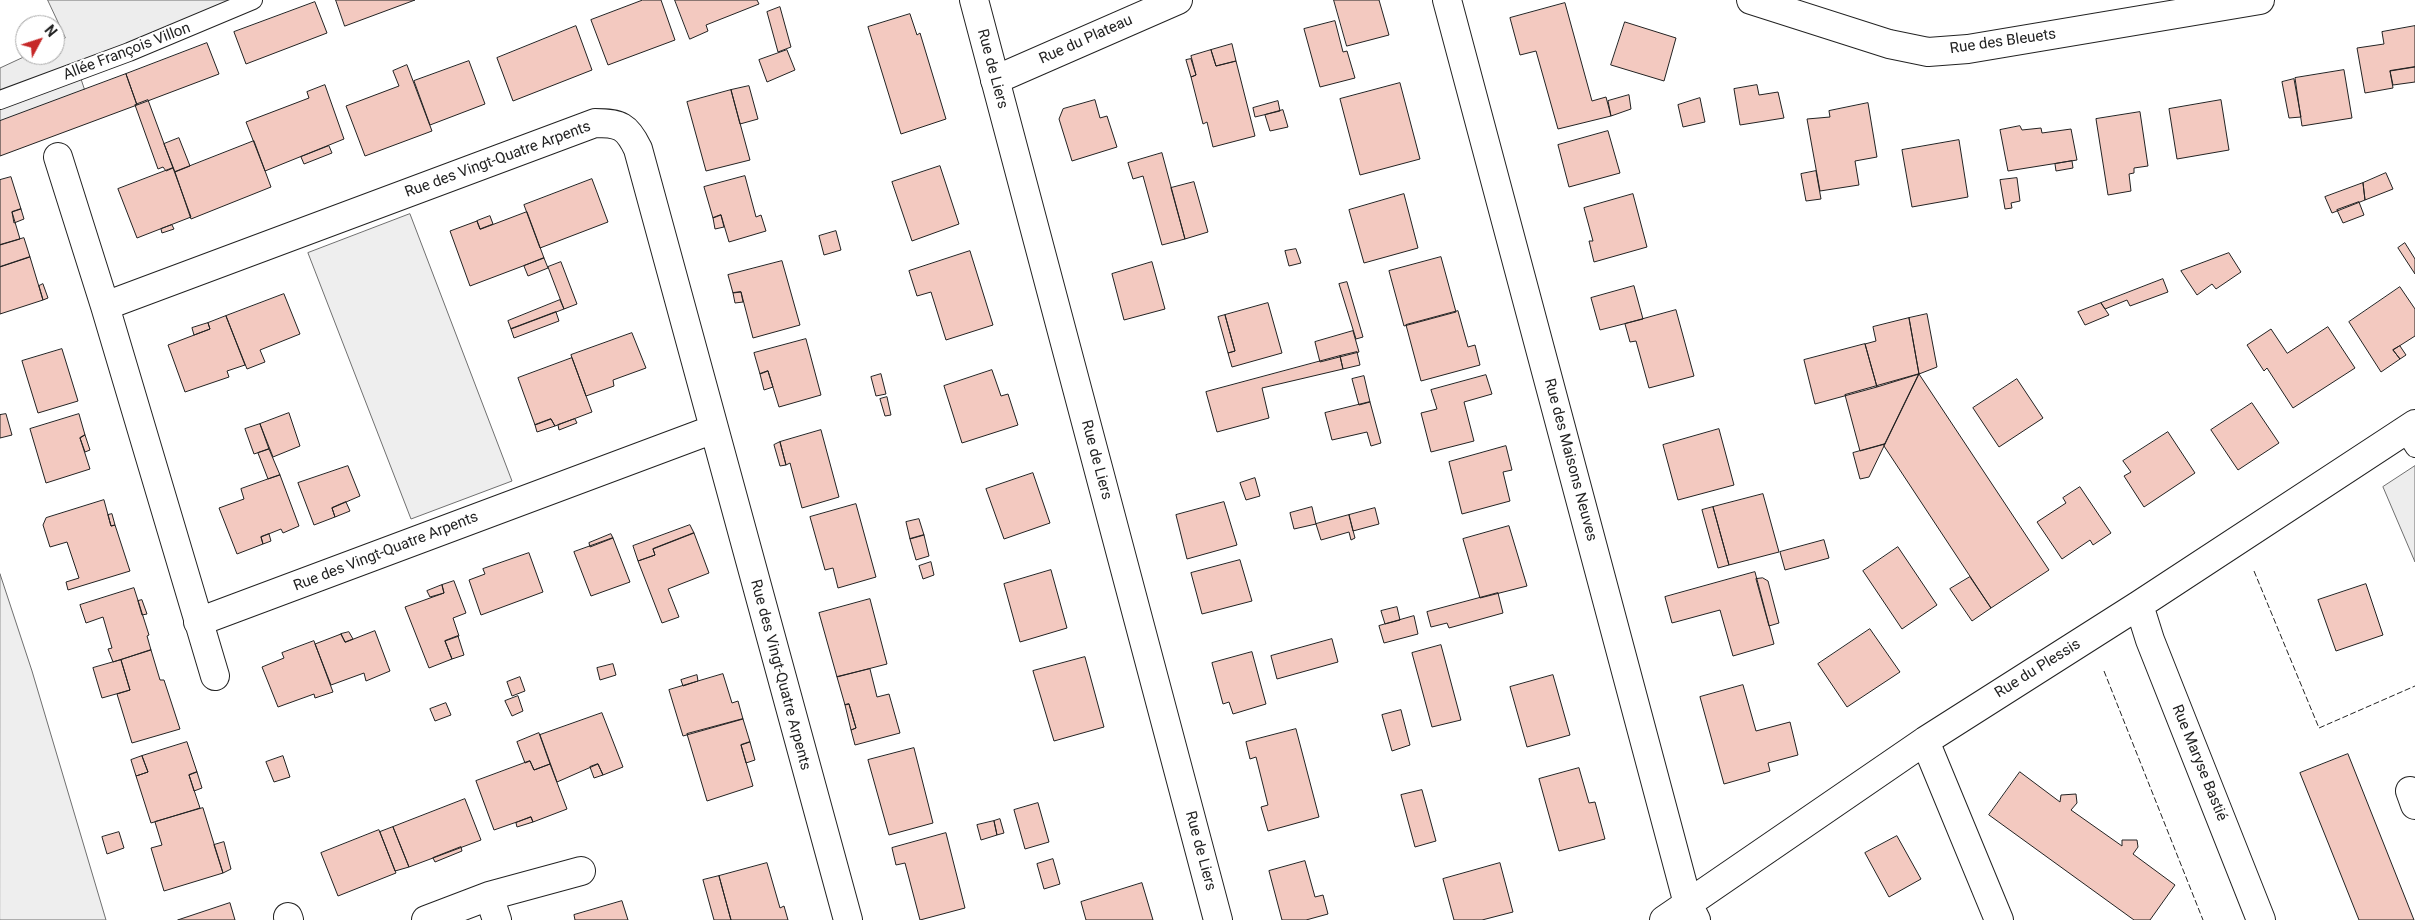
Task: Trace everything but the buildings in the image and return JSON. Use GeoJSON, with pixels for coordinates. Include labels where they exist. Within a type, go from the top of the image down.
{"type":"FeatureCollection","features":[{"type":"Feature","properties":{"kind":"street","name":"Rue de Liers"},"geometry":{"type":"LineString","coordinates":[[974,0],[1218,920]]}},
{"type":"Feature","properties":{"kind":"street","name":"Rue du Plateau"},"geometry":{"type":"LineString","coordinates":[[995,80],[1178,0]]}},
{"type":"Feature","properties":{"kind":"street","name":"Rue des Maisons Neuves"},"geometry":{"type":"LineString","coordinates":[[1447,0],[1692,912]]}},
{"type":"Feature","properties":{"kind":"street","name":"Rue des Bleuets"},"geometry":{"type":"LineString","coordinates":[[1751,0],[1888,44],[1928,52],[1968,49],[2260,0]]}},
{"type":"Feature","properties":{"kind":"street","name":"Rue des Vingt-Quatre Arpents"},"geometry":{"type":"LineString","coordinates":[[105,306],[595,123],[616,123],[631,133],[638,149],[848,920]]}},
{"type":"Feature","properties":{"kind":"street"},"geometry":{"type":"LineString","coordinates":[[58,158],[105,306],[215,676]]}},
{"type":"Feature","properties":{"kind":"street","name":"Rue des Vingt-Quatre Arpents"},"geometry":{"type":"LineString","coordinates":[[198,622],[714,429]]}},
{"type":"Feature","properties":{"kind":"street","name":"Rue du Plessis"},"geometry":{"type":"LineString","coordinates":[[1664,920],[1692,912],[1926,741],[2139,604],[2411,434]]}},
{"type":"Feature","properties":{"kind":"street","name":"Rue Maryse Bastié"},"geometry":{"type":"LineString","coordinates":[[2139,604],[2154,649],[2261,920]]}},
{"type":"Feature","properties":{"kind":"street"},"geometry":{"type":"LineString","coordinates":[[1926,741],[1999,920]]}},
{"type":"Feature","properties":{"kind":"street"},"geometry":{"type":"LineString","coordinates":[[426,920],[493,908],[582,871]]}},
{"type":"Feature","properties":{"kind":"lane","name":"Allée François Villon"},"geometry":{"type":"LineString","coordinates":[[0,100],[129,52],[253,0]]}},
{"type":"Feature","properties":{"kind":"shaded area"},"geometry":{"type":"Polygon","coordinates":[[[48,0],[250,0],[79,73],[89,103],[0,142],[0,68],[15,61],[15,65],[65,65],[65,15],[55,15],[48,0]]]}},
{"type":"Feature","properties":{"kind":"shaded area"},"geometry":{"type":"Polygon","coordinates":[[[410,214],[512,481],[411,519],[308,253],[410,214]]]}},
{"type":"Feature","properties":{"kind":"shaded area"},"geometry":{"type":"Polygon","coordinates":[[[2415,466],[2415,562],[2383,487],[2415,466]]]}},
{"type":"Feature","properties":{"kind":"shaded area"},"geometry":{"type":"Polygon","coordinates":[[[0,574],[32,671],[106,920],[0,920],[0,574]]]}},
{"type":"Feature","properties":{"kind":"fence"},"geometry":{"type":"LineString","coordinates":[[2254,571],[2319,728],[2415,686]]}},
{"type":"Feature","properties":{"kind":"fence"},"geometry":{"type":"LineString","coordinates":[[2104,671],[2203,920]]}}]}
